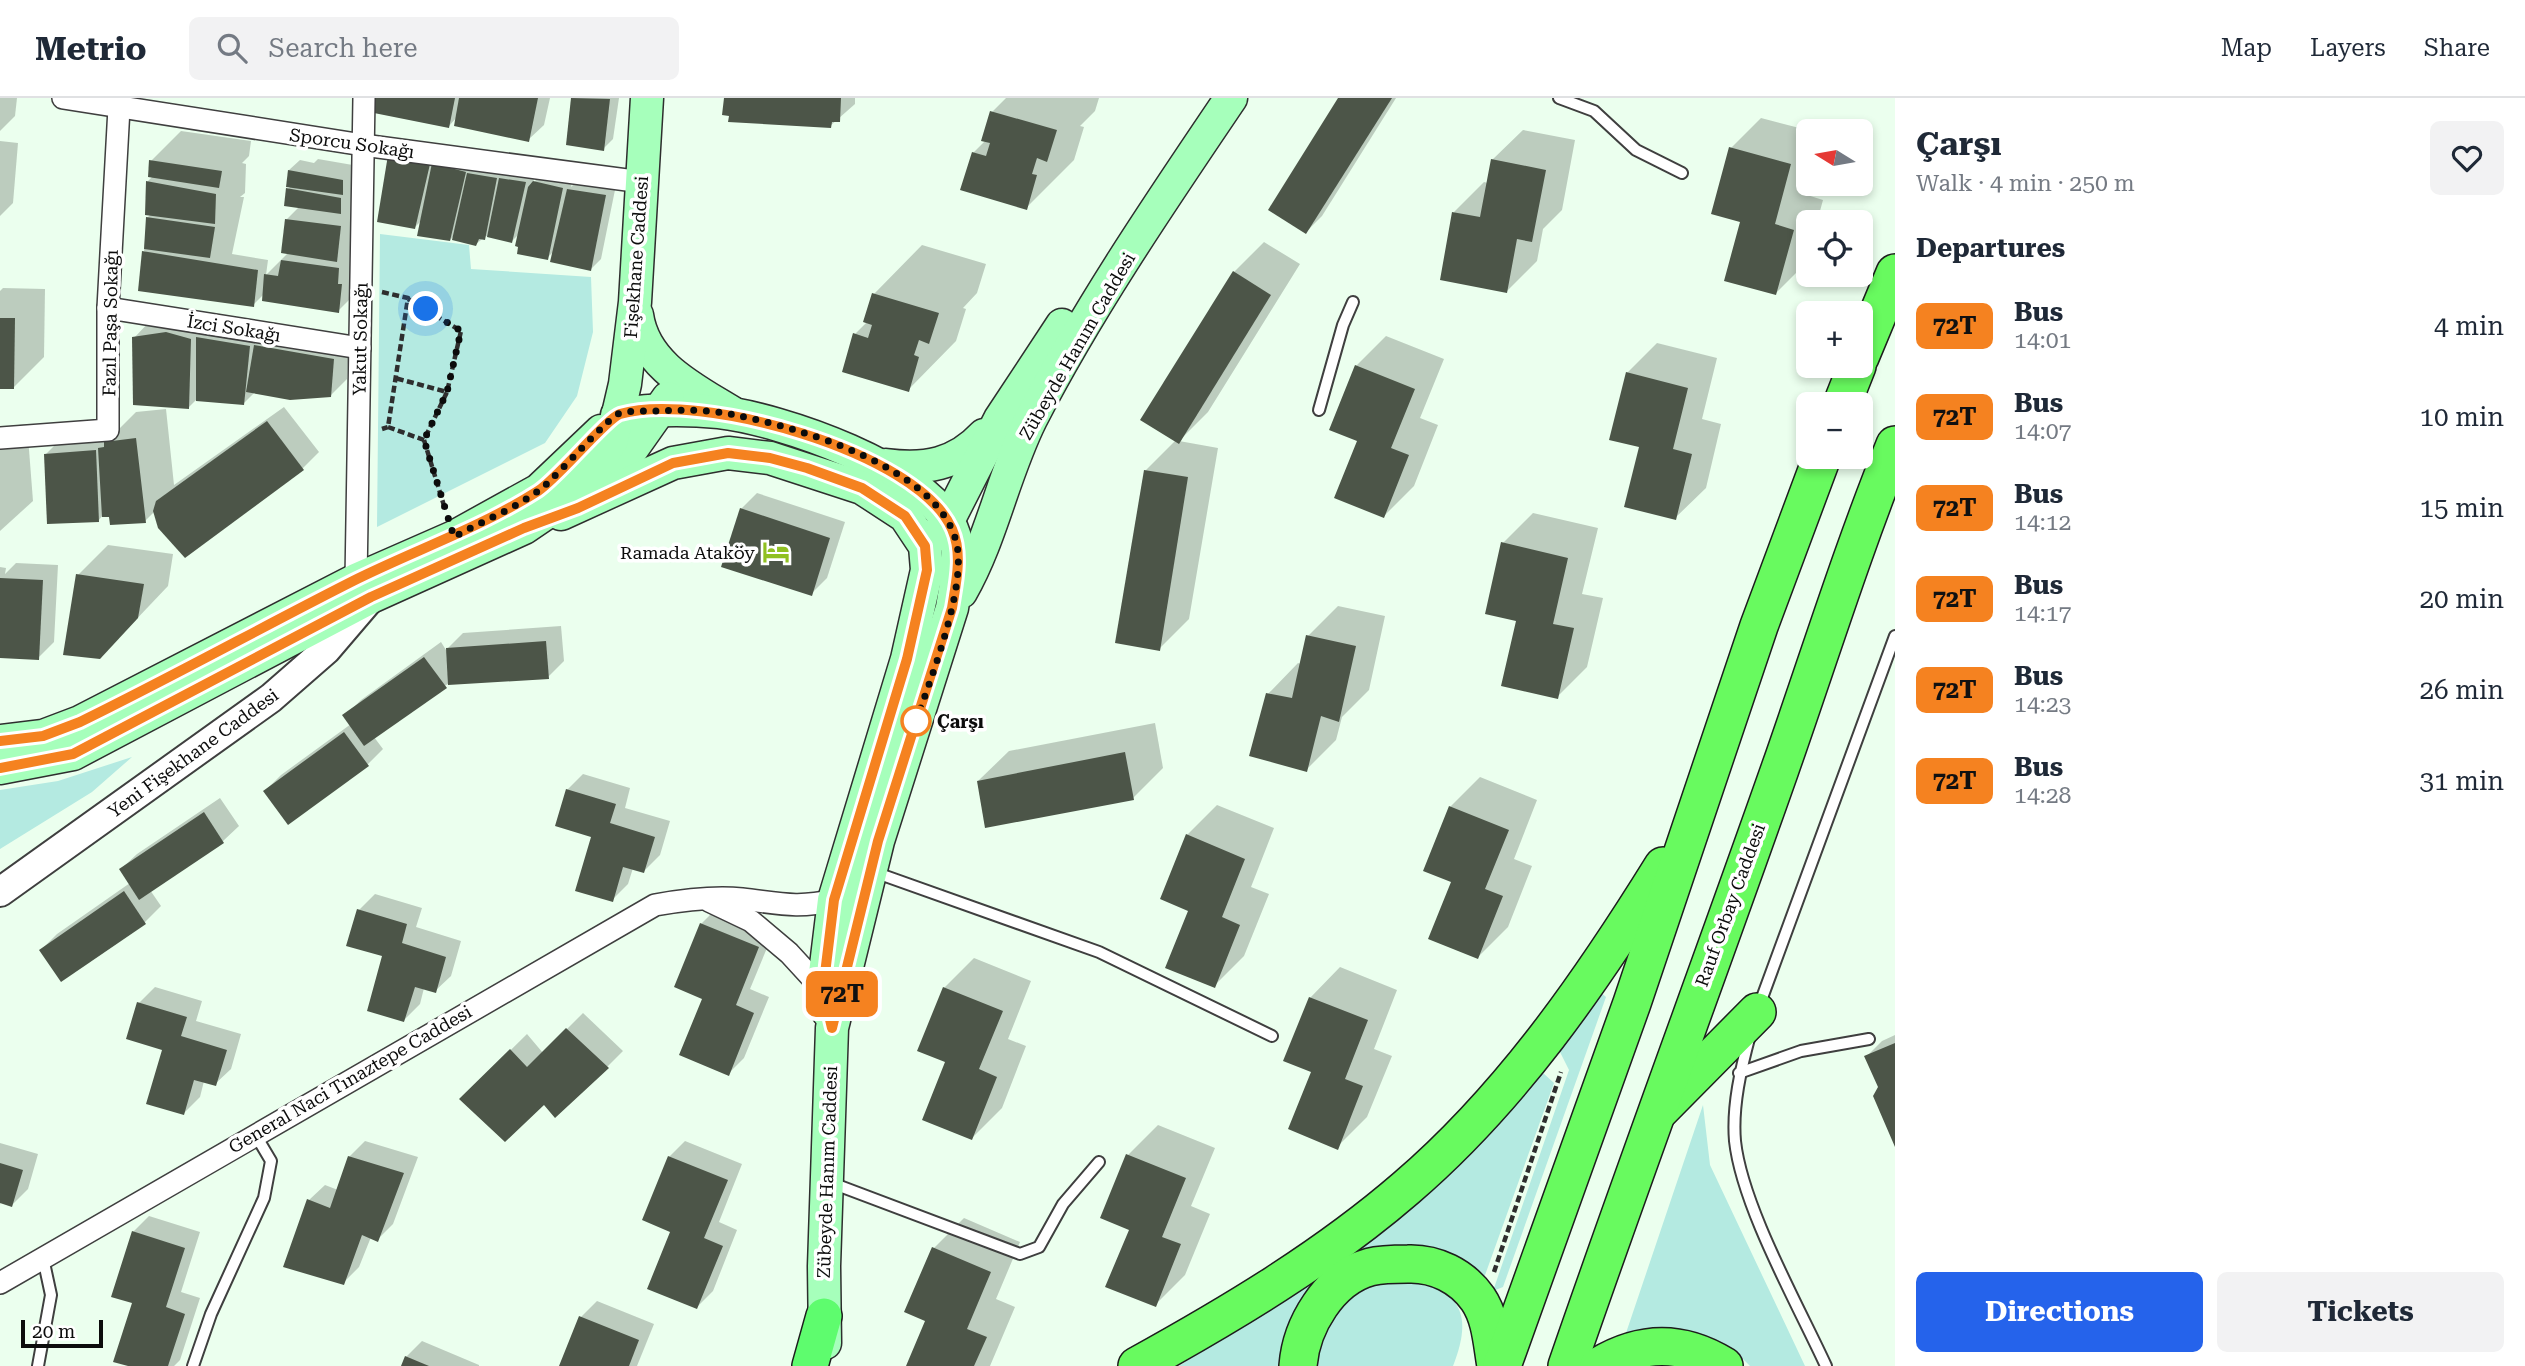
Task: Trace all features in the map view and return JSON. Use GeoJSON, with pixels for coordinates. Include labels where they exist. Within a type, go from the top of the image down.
{"type":"FeatureCollection","features":[{"type":"Feature","properties":{"kind":"highway"},"geometry":{"type":"LineString","coordinates":[[1873,326],[1895,273]]}},
{"type":"Feature","properties":{"kind":"highway","name":"Rauf Orbay Caddesi"},"geometry":{"type":"LineString","coordinates":[[1567,1366],[1654,1115],[1781,767],[1833,610],[1895,445]]}},
{"type":"Feature","properties":{"kind":"highway"},"geometry":{"type":"LineString","coordinates":[[1502,1366],[1632,1003],[1759,626],[1818,469]]}},
{"type":"Feature","properties":{"kind":"highway"},"geometry":{"type":"LineString","coordinates":[[1137,1366],[1305,1264],[1407,1187],[1537,1051],[1632,917],[1695,814]]}},
{"type":"Feature","properties":{"kind":"highway"},"geometry":{"type":"LineString","coordinates":[[1654,1115],[1757,1012]]}},
{"type":"Feature","properties":{"kind":"highway"},"geometry":{"type":"LineString","coordinates":[[1298,1366],[1300,1348],[1320,1306],[1348,1278],[1370,1267],[1419,1264],[1443,1270],[1468,1286],[1478,1299],[1488,1318],[1496,1366]]}},
{"type":"Feature","properties":{"kind":"highway"},"geometry":{"type":"LineString","coordinates":[[1599,1366],[1630,1352],[1676,1346],[1700,1352],[1724,1366]]}},
{"type":"Feature","properties":{"kind":"main road","name":"Fişekhane Caddesi"},"geometry":{"type":"LineString","coordinates":[[0,741],[43,736],[80,722],[364,589],[524,528],[580,489],[612,440],[625,384],[635,302],[647,98]]}},
{"type":"Feature","properties":{"kind":"main road","name":"Zübeyde Hanım Caddesi"},"geometry":{"type":"LineString","coordinates":[[1000,419],[1207,98]]}},
{"type":"Feature","properties":{"kind":"main road","name":"Zübeyde Hanım Caddesi"},"geometry":{"type":"LineString","coordinates":[[832,1028],[823,990],[834,900],[857,868],[952,608],[977,563],[1031,420],[1162,201],[1231,98]]}},
{"type":"Feature","properties":{"kind":"main road"},"geometry":{"type":"LineString","coordinates":[[635,302],[639,328],[646,346],[679,379],[735,415]]}},
{"type":"Feature","properties":{"kind":"main road"},"geometry":{"type":"LineString","coordinates":[[580,489],[632,449],[679,379]]}},
{"type":"Feature","properties":{"kind":"main road","name":"Zübeyde Hanım Caddesi"},"geometry":{"type":"LineString","coordinates":[[617,415],[660,411],[735,415],[818,439],[879,464],[922,491],[948,521],[957,544],[958,560],[952,608]]}},
{"type":"Feature","properties":{"kind":"main road","name":"Fişekhane Caddesi"},"geometry":{"type":"LineString","coordinates":[[0,768],[73,754],[539,490],[617,415]]}},
{"type":"Feature","properties":{"kind":"main road"},"geometry":{"type":"LineString","coordinates":[[879,464],[911,468],[946,462],[963,455],[1000,419]]}},
{"type":"Feature","properties":{"kind":"main road"},"geometry":{"type":"LineString","coordinates":[[524,528],[578,508],[673,463],[728,453],[770,458],[862,488],[905,516],[925,546],[948,521],[1000,419]]}},
{"type":"Feature","properties":{"kind":"main road","name":"Zübeyde Hanım Caddesi"},"geometry":{"type":"LineString","coordinates":[[825,1366],[826,1181],[832,1028],[857,868],[927,570],[925,546]]}},
{"type":"Feature","properties":{"kind":"main road","name":"Zübeyde Hanım Caddesi"},"geometry":{"type":"LineString","coordinates":[[824,1316],[835,1366]]}},
{"type":"Feature","properties":{"kind":"main road"},"geometry":{"type":"LineString","coordinates":[[810,1366],[824,1316]]}},
{"type":"Feature","properties":{"kind":"street","name":"Sporcu Sokağı"},"geometry":{"type":"LineString","coordinates":[[63,98],[363,145],[642,182]]}},
{"type":"Feature","properties":{"kind":"street","name":"Yakut Sokağı"},"geometry":{"type":"LineString","coordinates":[[364,98],[358,435],[364,589]]}},
{"type":"Feature","properties":{"kind":"street","name":"Fazıl Paşa Sokağı"},"geometry":{"type":"LineString","coordinates":[[0,438],[108,430],[108,308],[119,108]]}},
{"type":"Feature","properties":{"kind":"street","name":"İzci Sokağı"},"geometry":{"type":"LineString","coordinates":[[108,308],[360,348]]}},
{"type":"Feature","properties":{"kind":"street","name":"Yeni Fişekhane Caddesi"},"geometry":{"type":"LineString","coordinates":[[0,892],[271,698],[326,650],[364,589]]}},
{"type":"Feature","properties":{"kind":"street","name":"General Naci Tınaztepe Caddesi"},"geometry":{"type":"LineString","coordinates":[[0,1283],[655,905],[739,898],[807,907],[834,900]]}},
{"type":"Feature","properties":{"kind":"street"},"geometry":{"type":"LineString","coordinates":[[707,900],[751,921],[789,953],[823,990]]}},
{"type":"Feature","properties":{"kind":"lane"},"geometry":{"type":"LineString","coordinates":[[1559,98],[1594,111],[1636,150],[1682,173]]}},
{"type":"Feature","properties":{"kind":"lane"},"geometry":{"type":"LineString","coordinates":[[1319,410],[1343,325],[1353,302]]}},
{"type":"Feature","properties":{"kind":"lane"},"geometry":{"type":"LineString","coordinates":[[1826,1366],[1752,1205],[1735,1141],[1739,1073],[1757,1012],[1895,636]]}},
{"type":"Feature","properties":{"kind":"lane"},"geometry":{"type":"LineString","coordinates":[[857,868],[1099,952],[1272,1036]]}},
{"type":"Feature","properties":{"kind":"lane"},"geometry":{"type":"LineString","coordinates":[[1739,1073],[1801,1051],[1869,1039]]}},
{"type":"Feature","properties":{"kind":"lane"},"geometry":{"type":"LineString","coordinates":[[193,1366],[211,1314],[264,1198],[271,1161],[255,1134]]}},
{"type":"Feature","properties":{"kind":"lane"},"geometry":{"type":"LineString","coordinates":[[826,1181],[1020,1254],[1039,1248],[1063,1204],[1099,1162]]}},
{"type":"Feature","properties":{"kind":"lane"},"geometry":{"type":"LineString","coordinates":[[38,1366],[51,1294],[43,1258]]}},
{"type":"Feature","properties":{"kind":"path"},"geometry":{"type":"LineString","coordinates":[[361,287],[408,298],[461,331],[447,392],[424,440],[454,537]]}},
{"type":"Feature","properties":{"kind":"path"},"geometry":{"type":"LineString","coordinates":[[388,427],[408,298]]}},
{"type":"Feature","properties":{"kind":"path"},"geometry":{"type":"LineString","coordinates":[[396,378],[447,392]]}},
{"type":"Feature","properties":{"kind":"path"},"geometry":{"type":"LineString","coordinates":[[358,435],[388,427],[424,440]]}},
{"type":"Feature","properties":{"kind":"path"},"geometry":{"type":"LineString","coordinates":[[1478,1299],[1489,1288],[1562,1072],[1537,1051]]}},
{"type":"Feature","properties":{"kind":"shaded area"},"geometry":{"type":"Polygon","coordinates":[[[380,234],[469,245],[471,269],[591,277],[593,332],[577,396],[545,443],[377,527],[380,234]]]}},
{"type":"Feature","properties":{"kind":"shaded area"},"geometry":{"type":"Polygon","coordinates":[[[132,757],[92,792],[0,849],[0,790],[58,781],[132,757]]]}},
{"type":"Feature","properties":{"kind":"shaded area"},"geometry":{"type":"Polygon","coordinates":[[[1599,991],[1606,997],[1503,1287],[1493,1291],[1569,1070],[1558,1048],[1599,991]]]}},
{"type":"Feature","properties":{"kind":"shaded area"},"geometry":{"type":"Polygon","coordinates":[[[1542,1072],[1554,1083],[1484,1278],[1378,1253],[1284,1366],[1179,1366],[1292,1293],[1542,1072]]]}},
{"type":"Feature","properties":{"kind":"shaded area"},"geometry":{"type":"Polygon","coordinates":[[[1703,1105],[1710,1165],[1805,1366],[1750,1366],[1723,1345],[1693,1334],[1660,1331],[1626,1333],[1703,1105]]]}},
{"type":"Feature","properties":{"kind":"shaded area"},"geometry":{"type":"Polygon","coordinates":[[[1415,1281],[1445,1293],[1460,1311],[1462,1335],[1453,1366],[1311,1366],[1324,1313],[1366,1283],[1415,1281]]]}},
{"type":"Feature","properties":{"kind":"building"},"geometry":{"type":"Polygon","coordinates":[[[375,98],[455,98],[449,128],[374,113],[375,98]]]}},
{"type":"Feature","properties":{"kind":"building"},"geometry":{"type":"Polygon","coordinates":[[[459,98],[538,98],[529,142],[454,126],[459,98]]]}},
{"type":"Feature","properties":{"kind":"building"},"geometry":{"type":"Polygon","coordinates":[[[571,98],[610,99],[604,151],[566,145],[571,98]]]}},
{"type":"Feature","properties":{"kind":"building"},"geometry":{"type":"Polygon","coordinates":[[[724,98],[841,98],[840,122],[832,122],[831,128],[728,122],[729,116],[722,115],[724,98]]]}},
{"type":"Feature","properties":{"kind":"building"},"geometry":{"type":"Polygon","coordinates":[[[1338,98],[1392,98],[1306,234],[1268,210],[1338,98]]]}},
{"type":"Feature","properties":{"kind":"building"},"geometry":{"type":"Polygon","coordinates":[[[990,111],[1057,130],[1047,162],[1037,158],[1032,174],[1037,175],[1027,210],[960,190],[972,152],[986,156],[990,143],[981,141],[990,111]]]}},
{"type":"Feature","properties":{"kind":"building"},"geometry":{"type":"Polygon","coordinates":[[[1729,147],[1791,164],[1775,224],[1794,230],[1776,295],[1724,281],[1740,222],[1711,214],[1729,147]]]}},
{"type":"Feature","properties":{"kind":"building"},"geometry":{"type":"Polygon","coordinates":[[[388,155],[430,164],[415,229],[377,222],[388,155]]]}},
{"type":"Feature","properties":{"kind":"building"},"geometry":{"type":"Polygon","coordinates":[[[1491,159],[1546,170],[1532,242],[1517,239],[1507,293],[1440,280],[1452,212],[1480,217],[1491,159]]]}},
{"type":"Feature","properties":{"kind":"building"},"geometry":{"type":"Polygon","coordinates":[[[149,160],[222,171],[219,188],[148,177],[149,160]]]}},
{"type":"Feature","properties":{"kind":"building"},"geometry":{"type":"Polygon","coordinates":[[[432,163],[466,172],[450,241],[417,236],[432,163]]]}},
{"type":"Feature","properties":{"kind":"building"},"geometry":{"type":"Polygon","coordinates":[[[288,170],[343,180],[343,195],[286,187],[288,170]]]}},
{"type":"Feature","properties":{"kind":"building"},"geometry":{"type":"Polygon","coordinates":[[[467,173],[497,178],[485,240],[479,239],[476,246],[452,240],[467,173]]]}},
{"type":"Feature","properties":{"kind":"building"},"geometry":{"type":"Polygon","coordinates":[[[499,178],[526,182],[512,243],[487,237],[499,178]]]}},
{"type":"Feature","properties":{"kind":"building"},"geometry":{"type":"Polygon","coordinates":[[[146,181],[216,194],[215,224],[145,215],[146,181]]]}},
{"type":"Feature","properties":{"kind":"building"},"geometry":{"type":"Polygon","coordinates":[[[533,181],[563,188],[548,260],[517,254],[518,247],[515,246],[528,187],[533,181]]]}},
{"type":"Feature","properties":{"kind":"building"},"geometry":{"type":"Polygon","coordinates":[[[286,188],[341,198],[341,214],[284,206],[286,188]]]}},
{"type":"Feature","properties":{"kind":"building"},"geometry":{"type":"Polygon","coordinates":[[[567,189],[606,195],[591,271],[550,262],[567,189]]]}},
{"type":"Feature","properties":{"kind":"building"},"geometry":{"type":"Polygon","coordinates":[[[146,217],[215,227],[210,258],[144,249],[146,217]]]}},
{"type":"Feature","properties":{"kind":"building"},"geometry":{"type":"Polygon","coordinates":[[[285,219],[341,226],[337,262],[281,253],[285,219]]]}},
{"type":"Feature","properties":{"kind":"building"},"geometry":{"type":"Polygon","coordinates":[[[142,251],[258,270],[254,307],[138,291],[142,251]]]}},
{"type":"Feature","properties":{"kind":"building"},"geometry":{"type":"Polygon","coordinates":[[[281,260],[339,268],[338,284],[342,284],[339,313],[262,301],[264,274],[278,276],[281,260]]]}},
{"type":"Feature","properties":{"kind":"building"},"geometry":{"type":"Polygon","coordinates":[[[1233,271],[1271,295],[1179,444],[1140,420],[1233,271]]]}},
{"type":"Feature","properties":{"kind":"building"},"geometry":{"type":"Polygon","coordinates":[[[872,293],[939,313],[929,344],[919,340],[914,355],[919,357],[909,392],[842,372],[853,333],[868,338],[872,325],[863,322],[872,293]]]}},
{"type":"Feature","properties":{"kind":"building"},"geometry":{"type":"Polygon","coordinates":[[[0,318],[15,318],[14,389],[0,389],[0,318]]]}},
{"type":"Feature","properties":{"kind":"building"},"geometry":{"type":"Polygon","coordinates":[[[166,332],[191,339],[189,409],[133,405],[132,337],[166,332]]]}},
{"type":"Feature","properties":{"kind":"building"},"geometry":{"type":"Polygon","coordinates":[[[196,337],[250,346],[244,405],[196,401],[196,337]]]}},
{"type":"Feature","properties":{"kind":"building"},"geometry":{"type":"Polygon","coordinates":[[[254,345],[334,359],[331,397],[290,400],[246,392],[254,345]]]}},
{"type":"Feature","properties":{"kind":"building"},"geometry":{"type":"Polygon","coordinates":[[[1355,365],[1415,389],[1391,448],[1409,455],[1384,518],[1334,498],[1357,441],[1329,430],[1355,365]]]}},
{"type":"Feature","properties":{"kind":"building"},"geometry":{"type":"Polygon","coordinates":[[[1626,372],[1688,388],[1673,449],[1692,454],[1676,520],[1624,507],[1639,447],[1609,440],[1626,372]]]}},
{"type":"Feature","properties":{"kind":"building"},"geometry":{"type":"Polygon","coordinates":[[[267,421],[304,470],[185,558],[158,528],[153,511],[156,501],[267,421]]]}},
{"type":"Feature","properties":{"kind":"building"},"geometry":{"type":"Polygon","coordinates":[[[136,438],[146,523],[110,525],[109,517],[102,517],[98,448],[104,447],[104,442],[136,438]]]}},
{"type":"Feature","properties":{"kind":"building"},"geometry":{"type":"Polygon","coordinates":[[[96,450],[99,522],[47,524],[44,454],[96,450]]]}},
{"type":"Feature","properties":{"kind":"building"},"geometry":{"type":"Polygon","coordinates":[[[1144,470],[1188,477],[1160,651],[1115,643],[1144,470]]]}},
{"type":"Feature","properties":{"kind":"building","name":"Ramada Ataköy"},"geometry":{"type":"Polygon","coordinates":[[[740,508],[830,538],[812,596],[721,567],[740,508]]]}},
{"type":"Feature","properties":{"kind":"building"},"geometry":{"type":"Polygon","coordinates":[[[1501,542],[1568,558],[1553,624],[1574,628],[1558,699],[1501,686],[1516,621],[1485,614],[1501,542]]]}},
{"type":"Feature","properties":{"kind":"building"},"geometry":{"type":"Polygon","coordinates":[[[76,574],[144,584],[138,618],[100,659],[63,655],[76,574]]]}},
{"type":"Feature","properties":{"kind":"building"},"geometry":{"type":"Polygon","coordinates":[[[0,578],[43,580],[39,660],[0,658],[0,578]]]}},
{"type":"Feature","properties":{"kind":"building"},"geometry":{"type":"Polygon","coordinates":[[[1306,635],[1356,646],[1339,722],[1321,716],[1307,772],[1249,756],[1266,693],[1292,698],[1306,635]]]}},
{"type":"Feature","properties":{"kind":"building"},"geometry":{"type":"Polygon","coordinates":[[[546,641],[549,679],[448,685],[446,648],[546,641]]]}},
{"type":"Feature","properties":{"kind":"building"},"geometry":{"type":"Polygon","coordinates":[[[424,657],[447,688],[364,746],[342,715],[424,657]]]}},
{"type":"Feature","properties":{"kind":"building"},"geometry":{"type":"Polygon","coordinates":[[[344,732],[369,766],[288,825],[263,791],[344,732]]]}},
{"type":"Feature","properties":{"kind":"building"},"geometry":{"type":"Polygon","coordinates":[[[1125,752],[1134,800],[985,828],[977,781],[1125,752]]]}},
{"type":"Feature","properties":{"kind":"building"},"geometry":{"type":"Polygon","coordinates":[[[566,789],[616,804],[610,823],[655,837],[644,873],[623,867],[613,902],[575,891],[591,837],[555,826],[566,789]]]}},
{"type":"Feature","properties":{"kind":"building"},"geometry":{"type":"Polygon","coordinates":[[[1449,806],[1509,830],[1485,889],[1503,896],[1478,959],[1428,939],[1451,882],[1423,871],[1449,806]]]}},
{"type":"Feature","properties":{"kind":"building"},"geometry":{"type":"Polygon","coordinates":[[[204,812],[224,843],[139,900],[119,869],[204,812]]]}},
{"type":"Feature","properties":{"kind":"building"},"geometry":{"type":"Polygon","coordinates":[[[1186,834],[1245,859],[1222,917],[1240,925],[1215,988],[1165,968],[1188,911],[1160,899],[1186,834]]]}},
{"type":"Feature","properties":{"kind":"building"},"geometry":{"type":"Polygon","coordinates":[[[124,891],[146,924],[61,982],[39,950],[124,891]]]}},
{"type":"Feature","properties":{"kind":"building"},"geometry":{"type":"Polygon","coordinates":[[[357,909],[407,924],[402,943],[446,957],[436,993],[415,987],[404,1022],[367,1011],[382,956],[346,946],[357,909]]]}},
{"type":"Feature","properties":{"kind":"building"},"geometry":{"type":"Polygon","coordinates":[[[700,923],[759,947],[736,1005],[754,1013],[729,1076],[679,1055],[702,999],[674,987],[700,923]]]}},
{"type":"Feature","properties":{"kind":"building"},"geometry":{"type":"Polygon","coordinates":[[[943,987],[1003,1011],[979,1069],[997,1077],[972,1140],[922,1120],[945,1062],[917,1051],[943,987]]]}},
{"type":"Feature","properties":{"kind":"building"},"geometry":{"type":"Polygon","coordinates":[[[1309,997],[1368,1020],[1345,1079],[1363,1086],[1338,1150],[1288,1129],[1311,1072],[1283,1061],[1309,997]]]}},
{"type":"Feature","properties":{"kind":"building"},"geometry":{"type":"Polygon","coordinates":[[[137,1002],[187,1017],[181,1036],[227,1050],[216,1086],[194,1080],[184,1115],[146,1104],[162,1050],[126,1039],[137,1002]]]}},
{"type":"Feature","properties":{"kind":"building"},"geometry":{"type":"Polygon","coordinates":[[[566,1028],[609,1068],[555,1118],[544,1105],[505,1142],[459,1099],[510,1049],[527,1067],[566,1028]]]}},
{"type":"Feature","properties":{"kind":"building"},"geometry":{"type":"Polygon","coordinates":[[[1895,1043],[1895,1147],[1873,1096],[1878,1087],[1864,1056],[1895,1043]]]}},
{"type":"Feature","properties":{"kind":"building"},"geometry":{"type":"Polygon","coordinates":[[[1126,1154],[1186,1178],[1162,1237],[1181,1244],[1156,1307],[1105,1287],[1129,1230],[1100,1218],[1126,1154]]]}},
{"type":"Feature","properties":{"kind":"building"},"geometry":{"type":"Polygon","coordinates":[[[348,1156],[404,1173],[378,1242],[362,1235],[344,1285],[283,1267],[307,1199],[330,1208],[348,1156]]]}},
{"type":"Feature","properties":{"kind":"building"},"geometry":{"type":"Polygon","coordinates":[[[668,1156],[728,1180],[704,1238],[723,1246],[697,1309],[647,1289],[670,1232],[642,1220],[668,1156]]]}},
{"type":"Feature","properties":{"kind":"building"},"geometry":{"type":"Polygon","coordinates":[[[0,1163],[23,1170],[12,1207],[0,1203],[0,1163]]]}},
{"type":"Feature","properties":{"kind":"building"},"geometry":{"type":"Polygon","coordinates":[[[132,1231],[185,1248],[166,1307],[185,1314],[168,1366],[128,1366],[113,1362],[132,1303],[111,1297],[132,1231]]]}},
{"type":"Feature","properties":{"kind":"building"},"geometry":{"type":"Polygon","coordinates":[[[932,1247],[991,1272],[967,1329],[987,1337],[974,1366],[906,1366],[925,1321],[904,1312],[932,1247]]]}},
{"type":"Feature","properties":{"kind":"building"},"geometry":{"type":"Polygon","coordinates":[[[579,1316],[639,1340],[629,1366],[559,1366],[579,1316]]]}},
{"type":"Feature","properties":{"kind":"building"},"geometry":{"type":"Polygon","coordinates":[[[405,1356],[429,1366],[401,1366],[405,1356]]]}},
{"type":"Feature","properties":{"kind":"bus line","name":"72T"},"geometry":{"type":"LineString","coordinates":[[0,741],[43,736],[80,722],[356,580],[454,537],[539,490],[567,466],[617,415],[660,411],[718,412],[818,439],[879,464],[922,491],[948,521],[957,544],[957,581],[952,608],[878,841],[832,1028],[823,990],[834,900],[842,866],[907,659],[922,602],[927,570],[925,546],[905,516],[862,488],[807,468],[770,458],[728,453],[673,463],[599,499],[524,528],[371,597],[73,754],[0,768]]}},
{"type":"Feature","properties":{"kind":"place","name":"Ramada Ataköy"},"geometry":{"type":"Point","coordinates":[776,552]}},
{"type":"Feature","properties":{"kind":"place","name":"Çarşı"},"geometry":{"type":"Point","coordinates":[916,721]}},
{"type":"Feature","properties":{"kind":"route"},"geometry":{"type":"LineString","coordinates":[[426,309],[461,331],[447,392],[424,440],[454,537],[539,490],[567,466],[617,415],[635,412],[718,412],[735,415],[818,439],[879,464],[922,491],[934,502],[953,529],[958,560],[952,608],[916,721]]}}]}
